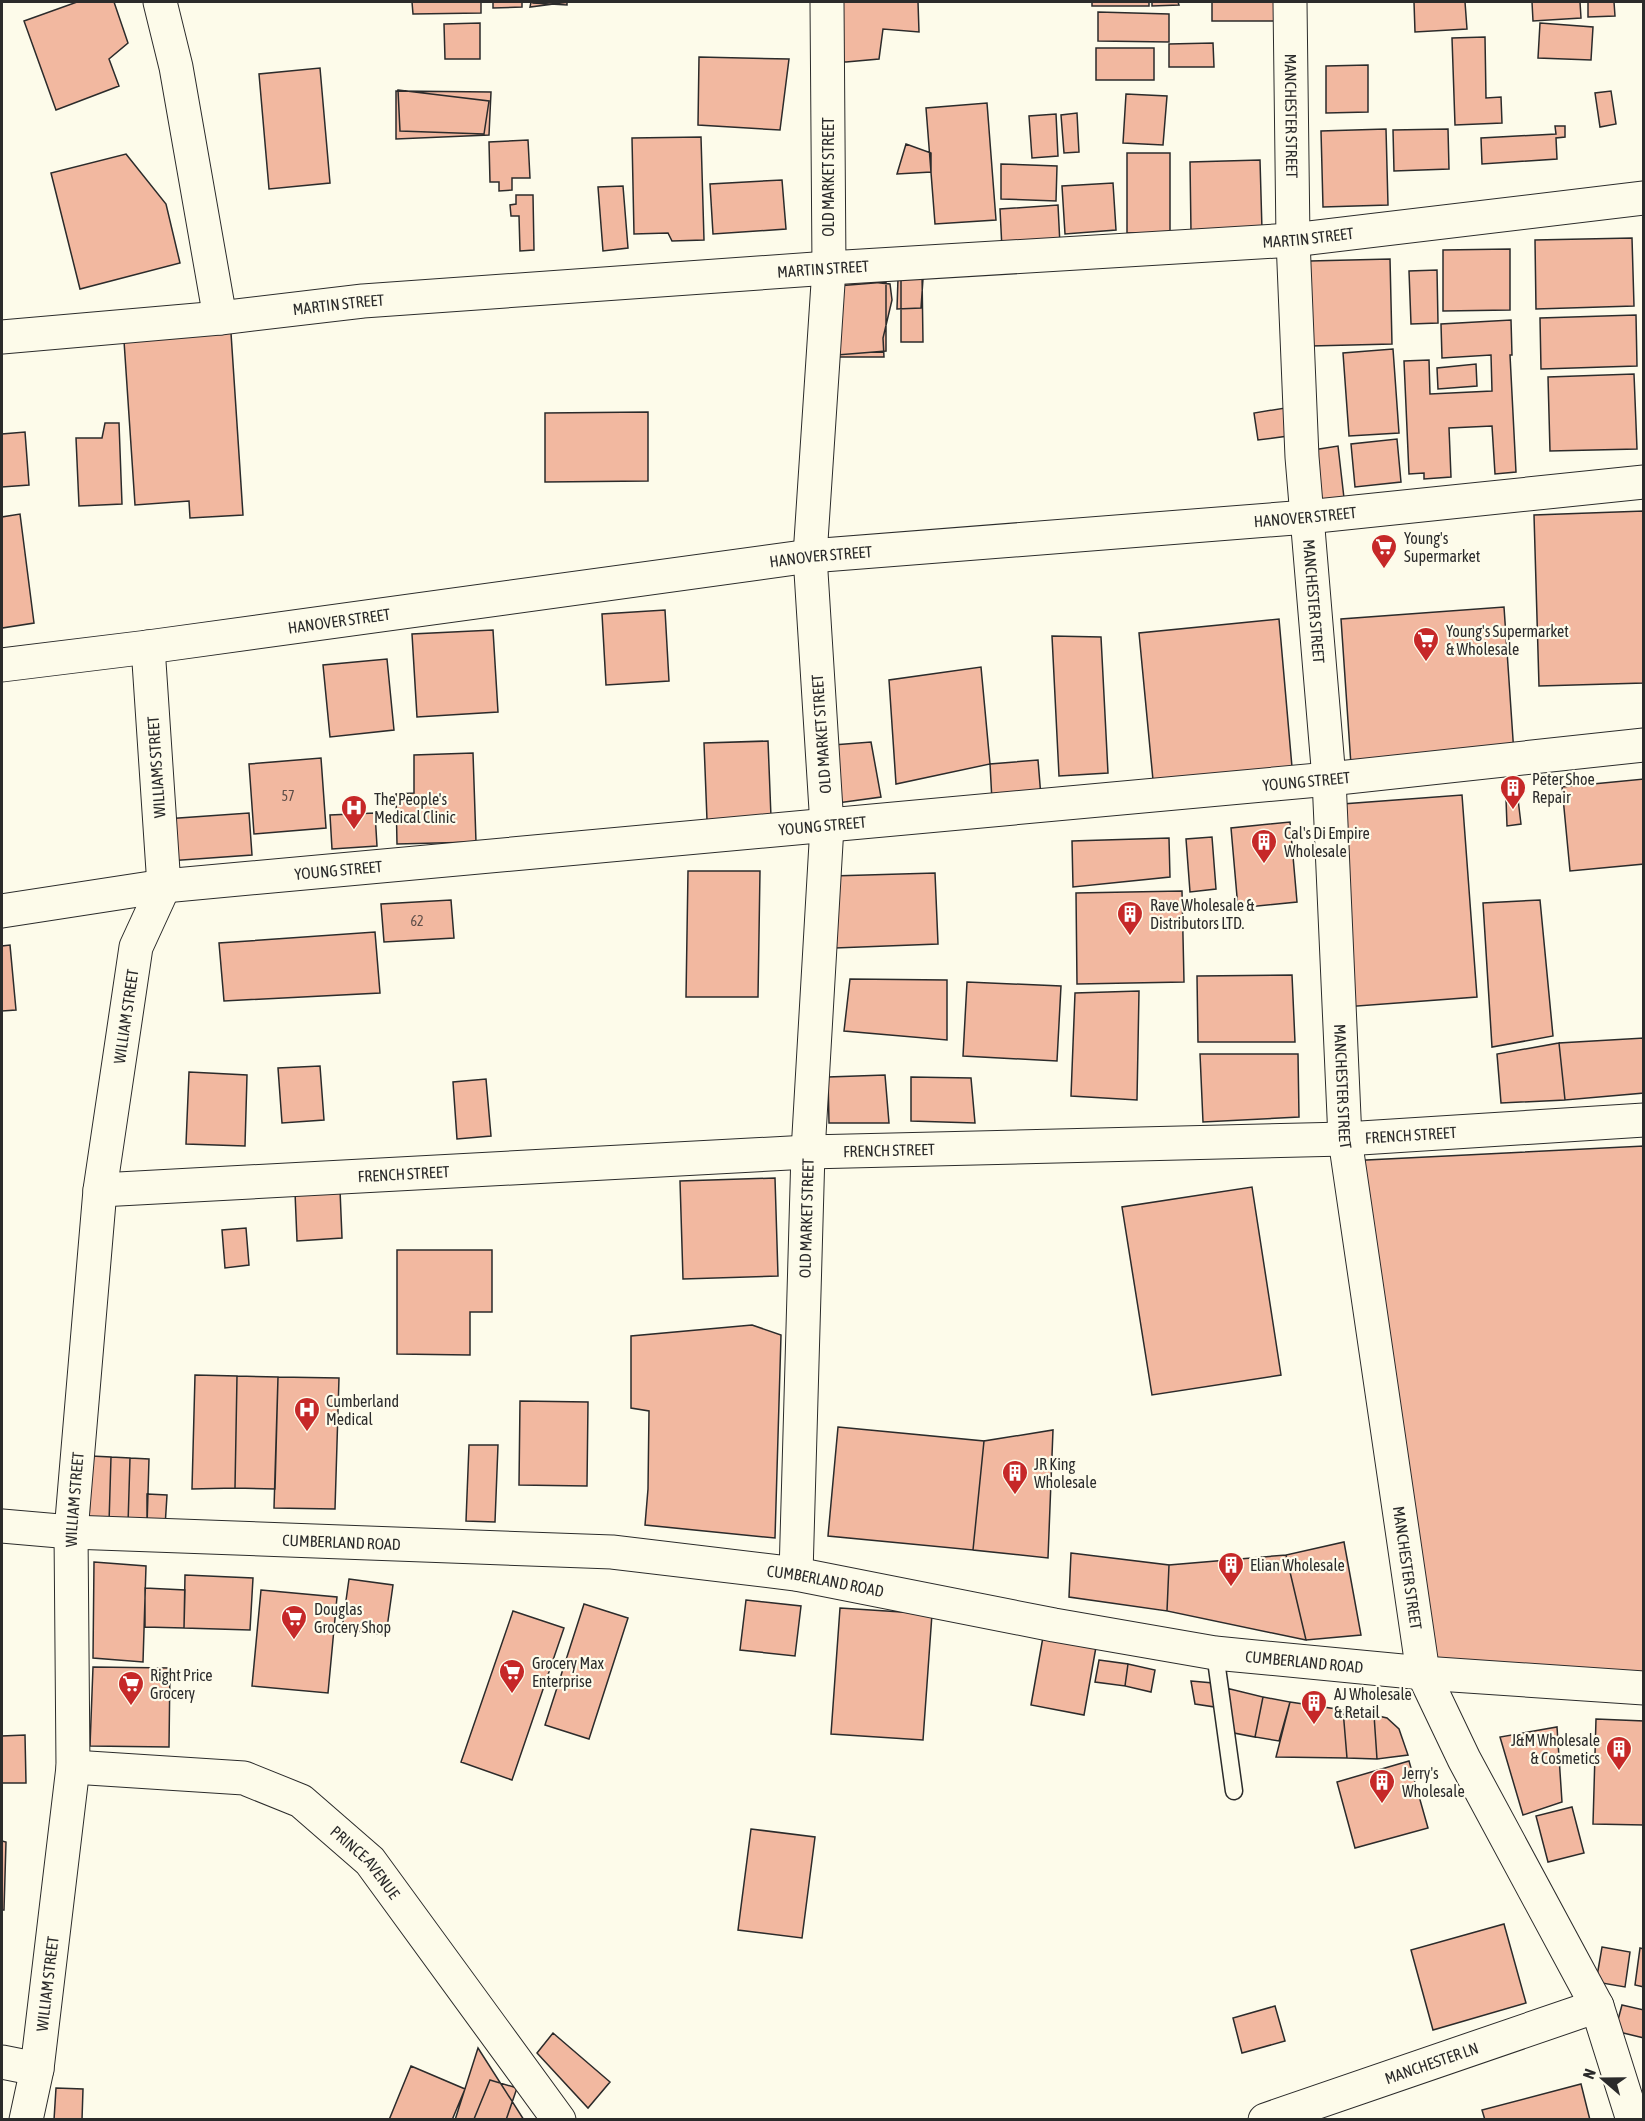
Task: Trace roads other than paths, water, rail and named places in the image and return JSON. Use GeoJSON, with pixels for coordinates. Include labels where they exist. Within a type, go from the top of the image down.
{"type":"FeatureCollection","features":[{"type":"Feature","properties":{"kind":"street"},"geometry":{"type":"LineString","coordinates":[[160,2],[176,67],[220,318]]}},
{"type":"Feature","properties":{"kind":"street","name":"OLD MARKET STREET"},"geometry":{"type":"LineString","coordinates":[[795,1574],[808,1152],[827,826],[810,556],[829,268],[827,2]]}},
{"type":"Feature","properties":{"kind":"street","name":"MANCHESTER STREET"},"geometry":{"type":"LineString","coordinates":[[1290,2],[1293,240],[1307,517],[1329,779],[1344,1139],[1423,1673],[1464,1759],[1597,2006],[1633,2120]]}},
{"type":"Feature","properties":{"kind":"street","name":"MARTIN STREET"},"geometry":{"type":"LineString","coordinates":[[2,337],[220,318],[363,302],[829,268],[1293,240],[1644,198]]}},
{"type":"Feature","properties":{"kind":"street","name":"HANOVER STREET"},"geometry":{"type":"LineString","coordinates":[[2,664],[148,647],[810,556],[1307,517],[1644,482]]}},
{"type":"Feature","properties":{"kind":"street","name":"WILLIAMS STREET"},"geometry":{"type":"LineString","coordinates":[[148,647],[165,886]]}},
{"type":"Feature","properties":{"kind":"street","name":"YOUNG STREET"},"geometry":{"type":"LineString","coordinates":[[2,911],[165,886],[1329,779],[1644,745]]}},
{"type":"Feature","properties":{"kind":"street","name":"WILLIAM STREET"},"geometry":{"type":"LineString","coordinates":[[26,2120],[37,2069],[73,1767],[71,1532],[100,1190],[136,947],[165,886]]}},
{"type":"Feature","properties":{"kind":"street","name":"FRENCH STREET"},"geometry":{"type":"LineString","coordinates":[[100,1190],[808,1152],[1344,1139],[1644,1120]]}},
{"type":"Feature","properties":{"kind":"street","name":"CUMBERLAND ROAD"},"geometry":{"type":"LineString","coordinates":[[2,1526],[71,1532],[612,1552],[795,1574],[1054,1625],[1215,1653],[1423,1673],[1644,1689]]}},
{"type":"Feature","properties":{"kind":"street","name":"PRINCE AVENUE"},"geometry":{"type":"LineString","coordinates":[[73,1767],[244,1778],[301,1801],[370,1861],[559,2120]]}},
{"type":"Feature","properties":{"kind":"street","name":"MANCHESTER LN"},"geometry":{"type":"LineString","coordinates":[[1265,2120],[1597,2006]]}},
{"type":"Feature","properties":{"kind":"street"},"geometry":{"type":"LineString","coordinates":[[2,2062],[37,2069]]}},
{"type":"Feature","properties":{"kind":"lane"},"geometry":{"type":"LineString","coordinates":[[1215,1653],[1233,1791]]}},
{"type":"Feature","properties":{"kind":"place","name":"Young's Supermarket"},"geometry":{"type":"Point","coordinates":[1384,570]}},
{"type":"Feature","properties":{"kind":"place","name":"Young's Supermarket & Wholesale"},"geometry":{"type":"Point","coordinates":[1426,663]}},
{"type":"Feature","properties":{"kind":"place","name":"Peter Shoe Repair"},"geometry":{"type":"Point","coordinates":[1513,811]}},
{"type":"Feature","properties":{"kind":"place","name":"The People's Medical Clinic"},"geometry":{"type":"Point","coordinates":[354,831]}},
{"type":"Feature","properties":{"kind":"place","name":"Cal's Di Empire Wholesale"},"geometry":{"type":"Point","coordinates":[1264,865]}},
{"type":"Feature","properties":{"kind":"place","name":"Rave Wholesale & Distributors LTD."},"geometry":{"type":"Point","coordinates":[1130,937]}},
{"type":"Feature","properties":{"kind":"place","name":"Cumberland Medical"},"geometry":{"type":"Point","coordinates":[307,1433]}},
{"type":"Feature","properties":{"kind":"place","name":"JR King Wholesale"},"geometry":{"type":"Point","coordinates":[1015,1496]}},
{"type":"Feature","properties":{"kind":"place","name":"Elian Wholesale"},"geometry":{"type":"Point","coordinates":[1231,1588]}},
{"type":"Feature","properties":{"kind":"place","name":"Douglas Grocery Shop"},"geometry":{"type":"Point","coordinates":[294,1641]}},
{"type":"Feature","properties":{"kind":"place","name":"Grocery Max Enterprise"},"geometry":{"type":"Point","coordinates":[512,1695]}},
{"type":"Feature","properties":{"kind":"place","name":"Right Price Grocery"},"geometry":{"type":"Point","coordinates":[131,1707]}},
{"type":"Feature","properties":{"kind":"place","name":"AJ Wholesale & Retail"},"geometry":{"type":"Point","coordinates":[1314,1726]}},
{"type":"Feature","properties":{"kind":"place","name":"J&M Wholesale & Cosmetics"},"geometry":{"type":"Point","coordinates":[1619,1772]}},
{"type":"Feature","properties":{"kind":"place","name":"Jerry's Wholesale"},"geometry":{"type":"Point","coordinates":[1382,1805]}}]}
